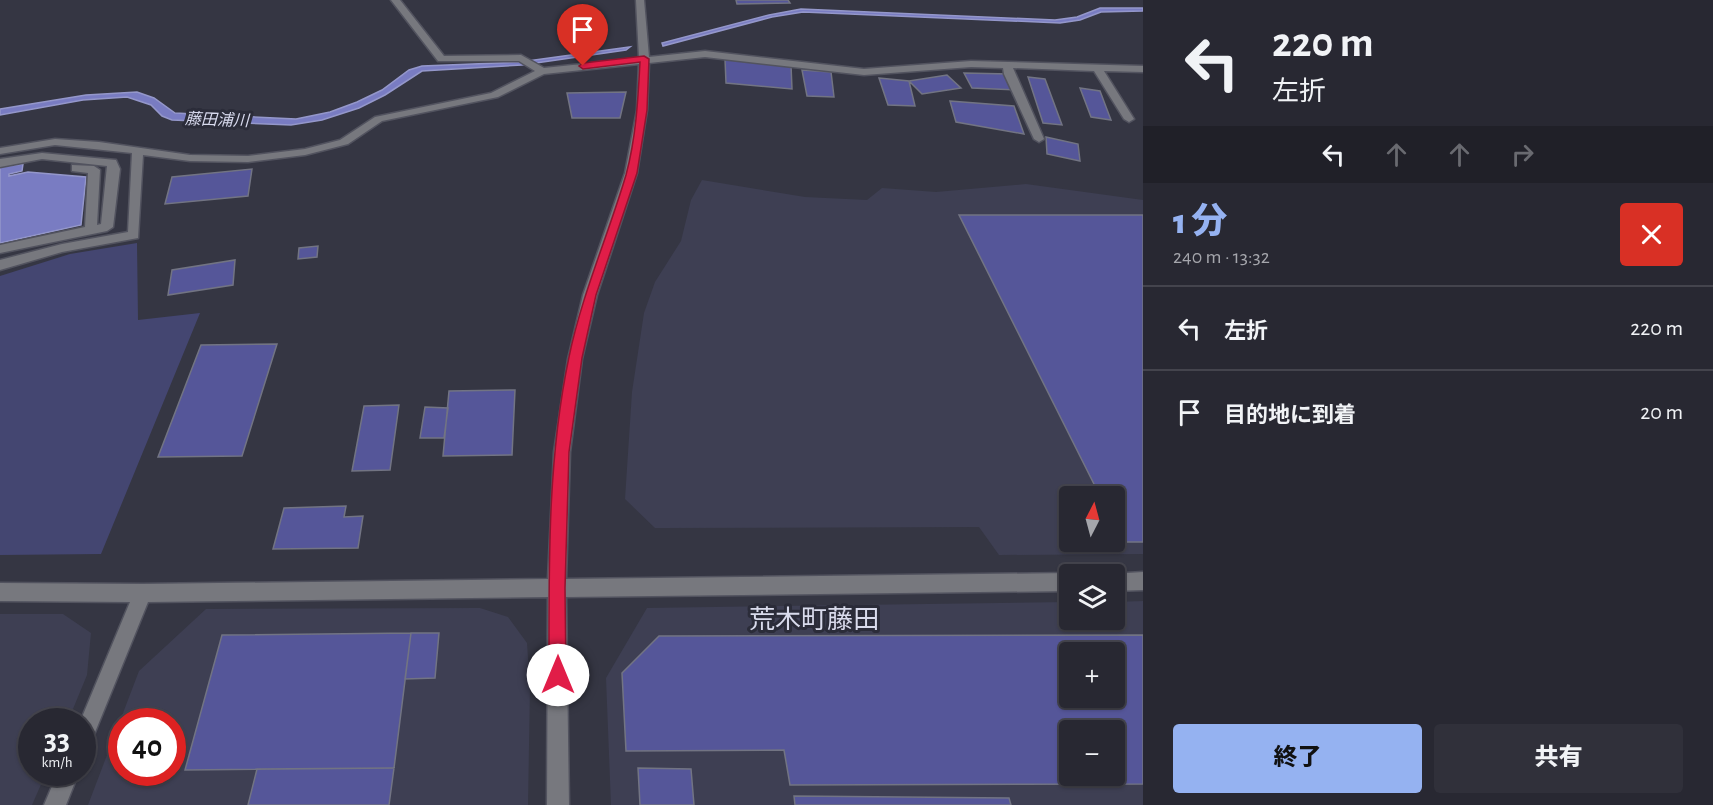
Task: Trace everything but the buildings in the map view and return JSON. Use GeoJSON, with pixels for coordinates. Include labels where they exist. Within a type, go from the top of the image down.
{"type":"FeatureCollection","features":[{"type":"Feature","properties":{"kind":"street"},"geometry":{"type":"LineString","coordinates":[[395,0],[441,59],[521,58],[538,68]]}},
{"type":"Feature","properties":{"kind":"street"},"geometry":{"type":"LineString","coordinates":[[558,805],[557,588],[561,452],[575,358],[590,295],[631,173],[642,110],[644,59],[640,0]]}},
{"type":"Feature","properties":{"kind":"street"},"geometry":{"type":"LineString","coordinates":[[0,151],[55,142],[190,158],[248,159],[305,152],[344,142],[379,119],[494,95],[538,68],[705,54],[864,72],[971,64],[1143,69]]}},
{"type":"Feature","properties":{"kind":"street"},"geometry":{"type":"LineString","coordinates":[[1008,64],[1009,74],[1039,139]]}},
{"type":"Feature","properties":{"kind":"street"},"geometry":{"type":"LineString","coordinates":[[1097,68],[1129,119]]}},
{"type":"Feature","properties":{"kind":"street"},"geometry":{"type":"LineString","coordinates":[[0,265],[62,248],[134,235],[138,151]]}},
{"type":"Feature","properties":{"kind":"street"},"geometry":{"type":"LineString","coordinates":[[0,162],[42,156],[112,163],[114,169],[107,227],[0,249]]}},
{"type":"Feature","properties":{"kind":"street"},"geometry":{"type":"LineString","coordinates":[[14,169],[45,165],[94,170],[91,230]]}},
{"type":"Feature","properties":{"kind":"street"},"geometry":{"type":"LineString","coordinates":[[1125,582],[1143,581]]}},
{"type":"Feature","properties":{"kind":"street"},"geometry":{"type":"LineString","coordinates":[[0,592],[143,593],[1059,582]]}},
{"type":"Feature","properties":{"kind":"street"},"geometry":{"type":"LineString","coordinates":[[95,708],[143,593]]}},
{"type":"Feature","properties":{"kind":"street"},"geometry":{"type":"LineString","coordinates":[[56,805],[63,786]]}},
{"type":"Feature","properties":{"kind":"shaded area"},"geometry":{"type":"Polygon","coordinates":[[[702,180],[805,197],[867,200],[882,188],[936,192],[1026,184],[1143,200],[1143,554],[999,555],[979,527],[655,528],[625,499],[632,392],[644,313],[655,282],[681,241],[691,200],[702,180]]]}},
{"type":"Feature","properties":{"kind":"shaded area"},"geometry":{"type":"Polygon","coordinates":[[[137,243],[138,320],[200,313],[101,554],[0,555],[0,276],[70,254],[137,243]]]}},
{"type":"Feature","properties":{"kind":"shaded area"},"geometry":{"type":"Polygon","coordinates":[[[1143,601],[1143,805],[611,805],[606,678],[647,608],[1059,602],[1059,630],[1125,630],[1125,602],[1143,601]]]}},
{"type":"Feature","properties":{"kind":"shaded area"},"geometry":{"type":"Polygon","coordinates":[[[480,608],[508,617],[527,643],[530,687],[528,805],[88,805],[108,752],[108,786],[186,786],[186,708],[125,708],[139,671],[206,609],[480,608]]]}},
{"type":"Feature","properties":{"kind":"shaded area"},"geometry":{"type":"Polygon","coordinates":[[[0,614],[63,614],[91,633],[87,675],[73,708],[18,708],[18,786],[40,786],[32,805],[0,805],[0,614]]]}},
{"type":"Feature","properties":{"kind":"water"},"geometry":{"type":"Polygon","coordinates":[[[1100,8],[1143,8],[1143,11],[1101,12],[1080,20],[1060,23],[803,12],[772,17],[663,46],[662,43],[801,9],[1055,20],[1077,17],[1100,8]]]}},
{"type":"Feature","properties":{"kind":"water","name":"藤田浦川"},"geometry":{"type":"Polygon","coordinates":[[[630,47],[626,50],[522,65],[422,71],[385,95],[359,108],[322,120],[291,125],[172,120],[162,116],[151,105],[127,97],[83,100],[0,115],[0,109],[86,95],[137,92],[154,98],[175,113],[296,119],[330,112],[357,102],[382,90],[409,70],[422,66],[520,62],[630,47]]]}},
{"type":"Feature","properties":{"kind":"water"},"geometry":{"type":"Polygon","coordinates":[[[23,164],[22,171],[9,174],[9,176],[28,172],[86,177],[81,225],[0,243],[0,167],[23,164]]]}},
{"type":"Feature","properties":{"kind":"district","name":"荒木町藤田"},"geometry":{"type":"Point","coordinates":[814,619]}},
{"type":"Feature","properties":{"kind":"route"},"geometry":{"type":"LineString","coordinates":[[558,675],[557,588],[561,452],[575,358],[590,295],[631,173],[642,110],[644,59],[583,66]]}}]}
